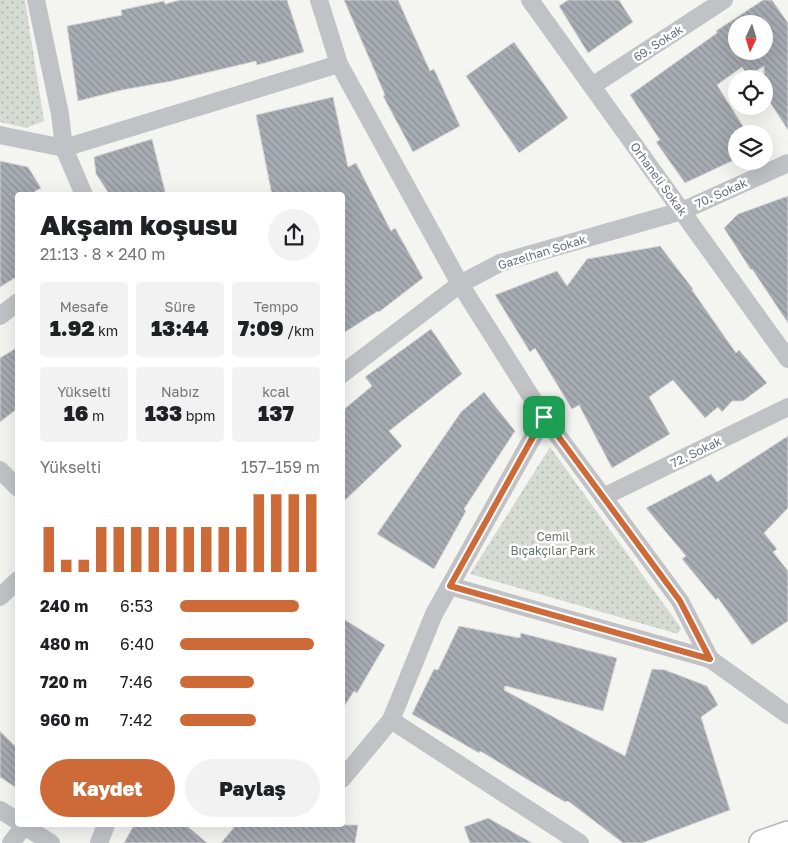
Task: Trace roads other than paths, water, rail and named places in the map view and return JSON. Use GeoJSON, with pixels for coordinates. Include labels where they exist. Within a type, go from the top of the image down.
{"type":"FeatureCollection","features":[{"type":"Feature","properties":{"kind":"main road"},"geometry":{"type":"LineString","coordinates":[[762,843],[788,834]]}},
{"type":"Feature","properties":{"kind":"street"},"geometry":{"type":"LineString","coordinates":[[36,0],[60,114],[64,148],[83,192]]}},
{"type":"Feature","properties":{"kind":"street"},"geometry":{"type":"LineString","coordinates":[[318,0],[339,64],[460,284],[544,417],[680,601],[710,659]]}},
{"type":"Feature","properties":{"kind":"street","name":"Orhaneli Sokak"},"geometry":{"type":"LineString","coordinates":[[530,0],[788,359]]}},
{"type":"Feature","properties":{"kind":"street","name":"69. Sokak"},"geometry":{"type":"LineString","coordinates":[[592,86],[724,0]]}},
{"type":"Feature","properties":{"kind":"street"},"geometry":{"type":"LineString","coordinates":[[0,135],[64,148],[339,64]]}},
{"type":"Feature","properties":{"kind":"street","name":"70. Sokak"},"geometry":{"type":"LineString","coordinates":[[682,211],[788,163]]}},
{"type":"Feature","properties":{"kind":"street","name":"Gazelhan Sokak"},"geometry":{"type":"LineString","coordinates":[[345,372],[460,284],[500,263],[682,211]]}},
{"type":"Feature","properties":{"kind":"street"},"geometry":{"type":"LineString","coordinates":[[0,316],[15,304]]}},
{"type":"Feature","properties":{"kind":"street","name":"72. Sokak"},"geometry":{"type":"LineString","coordinates":[[603,498],[788,408]]}},
{"type":"Feature","properties":{"kind":"street"},"geometry":{"type":"LineString","coordinates":[[345,775],[391,720],[434,614],[544,417]]}},
{"type":"Feature","properties":{"kind":"street"},"geometry":{"type":"LineString","coordinates":[[0,470],[15,485]]}},
{"type":"Feature","properties":{"kind":"street"},"geometry":{"type":"LineString","coordinates":[[0,597],[15,583]]}},
{"type":"Feature","properties":{"kind":"street"},"geometry":{"type":"LineString","coordinates":[[450,586],[710,659],[788,715]]}},
{"type":"Feature","properties":{"kind":"street"},"geometry":{"type":"LineString","coordinates":[[391,720],[580,843]]}},
{"type":"Feature","properties":{"kind":"street"},"geometry":{"type":"LineString","coordinates":[[0,810],[15,819]]}},
{"type":"Feature","properties":{"kind":"street"},"geometry":{"type":"LineString","coordinates":[[11,843],[23,827]]}},
{"type":"Feature","properties":{"kind":"street"},"geometry":{"type":"LineString","coordinates":[[27,827],[51,843]]}},
{"type":"Feature","properties":{"kind":"street"},"geometry":{"type":"LineString","coordinates":[[98,843],[105,827]]}},
{"type":"Feature","properties":{"kind":"park label","name":"Cemil Bıçakçılar Park"},"geometry":{"type":"Point","coordinates":[553,543]}}]}
